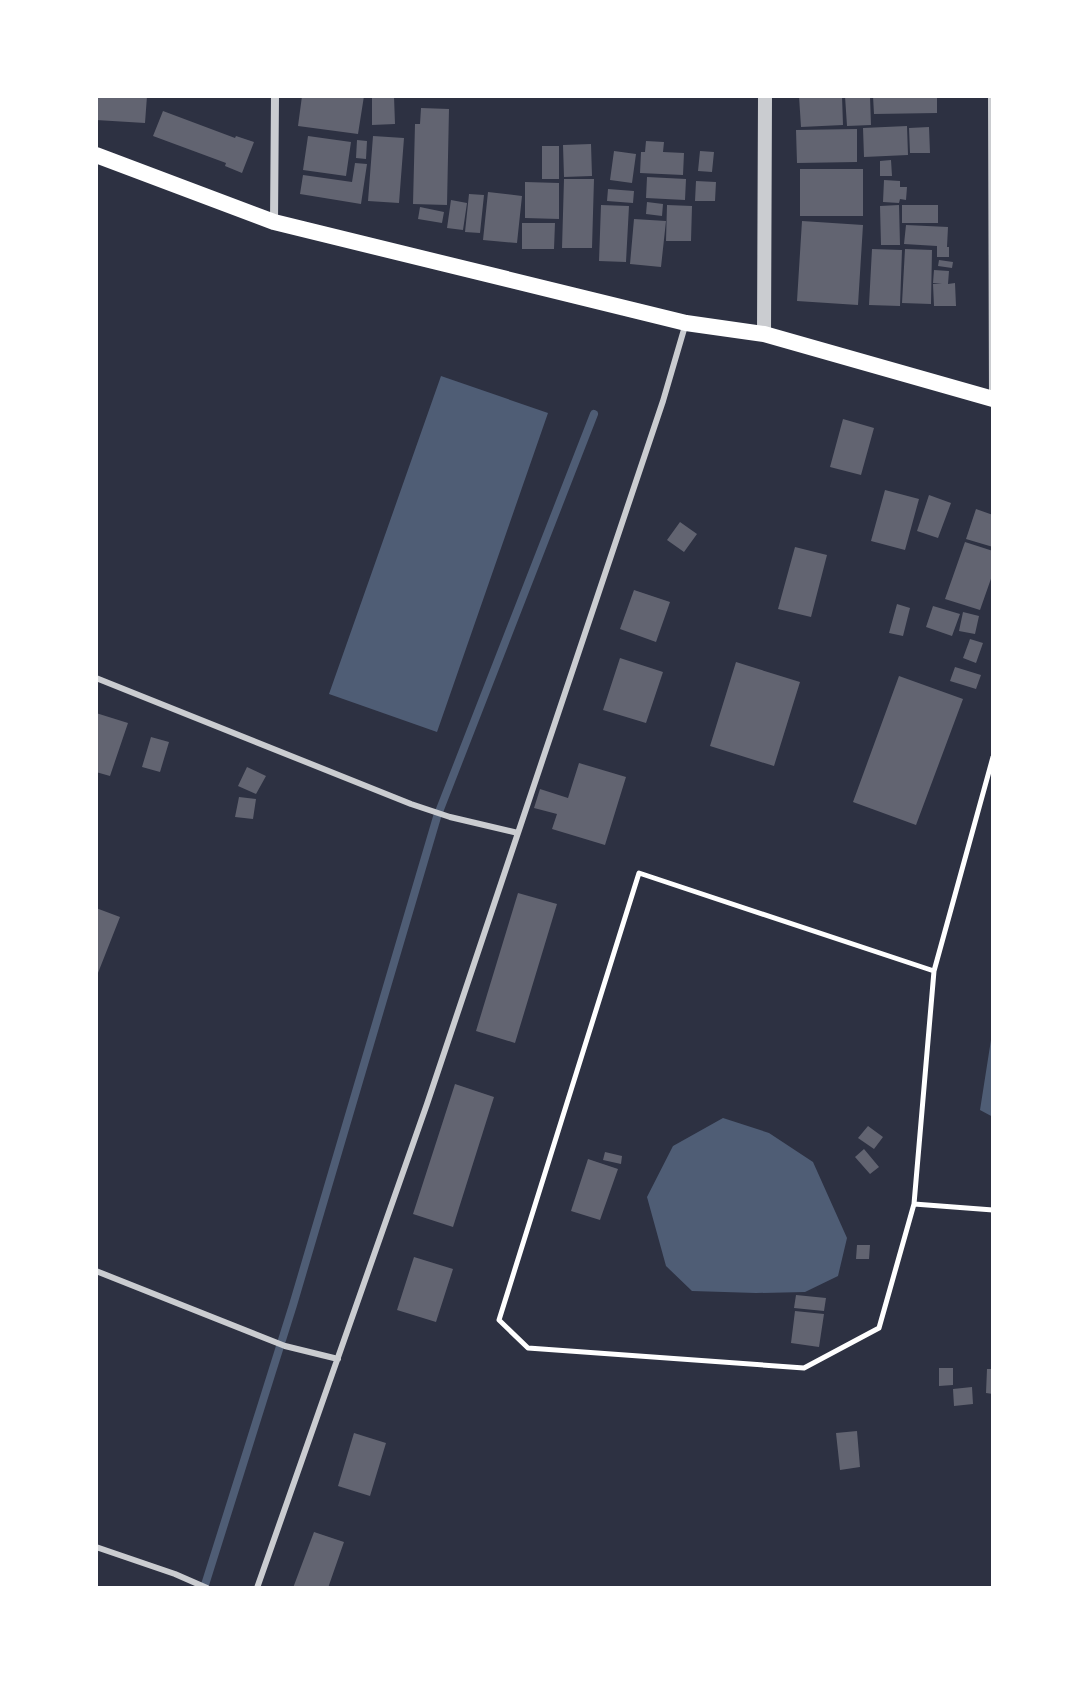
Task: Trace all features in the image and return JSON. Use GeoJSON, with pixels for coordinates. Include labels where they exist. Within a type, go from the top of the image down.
{"type":"FeatureCollection","features":[{"type":"Feature","properties":{"kind":"main road"},"geometry":{"type":"LineString","coordinates":[[96,155],[274,222],[686,323],[764,334],[993,399]]}},
{"type":"Feature","properties":{"kind":"street"},"geometry":{"type":"LineString","coordinates":[[274,222],[275,96]]}},
{"type":"Feature","properties":{"kind":"street"},"geometry":{"type":"LineString","coordinates":[[764,334],[765,96]]}},
{"type":"Feature","properties":{"kind":"street"},"geometry":{"type":"LineString","coordinates":[[992,96],[993,399]]}},
{"type":"Feature","properties":{"kind":"lane"},"geometry":{"type":"LineString","coordinates":[[257,1588],[427,1104],[663,401],[686,323]]}},
{"type":"Feature","properties":{"kind":"lane"},"geometry":{"type":"LineString","coordinates":[[96,678],[411,804],[518,833]]}},
{"type":"Feature","properties":{"kind":"lane"},"geometry":{"type":"LineString","coordinates":[[96,1271],[285,1346],[338,1359]]}},
{"type":"Feature","properties":{"kind":"lane"},"geometry":{"type":"LineString","coordinates":[[96,1547],[207,1588]]}},
{"type":"Feature","properties":{"kind":"path"},"geometry":{"type":"LineString","coordinates":[[934,971],[639,873],[499,1320],[528,1348],[804,1368],[879,1328],[914,1204],[934,971],[993,757]]}},
{"type":"Feature","properties":{"kind":"path"},"geometry":{"type":"LineString","coordinates":[[914,1204],[993,1210]]}},
{"type":"Feature","properties":{"kind":"water"},"geometry":{"type":"Polygon","coordinates":[[[441,376],[548,413],[437,732],[329,694],[441,376]]]}},
{"type":"Feature","properties":{"kind":"water"},"geometry":{"type":"Polygon","coordinates":[[[993,1027],[993,1117],[980,1110],[993,1027]]]}},
{"type":"Feature","properties":{"kind":"water"},"geometry":{"type":"Polygon","coordinates":[[[723,1118],[769,1133],[813,1162],[847,1238],[838,1276],[805,1292],[692,1291],[666,1266],[647,1197],[673,1146],[723,1118]]]}},
{"type":"Feature","properties":{"kind":"building"},"geometry":{"type":"Polygon","coordinates":[[[96,96],[147,96],[145,123],[96,120],[96,96]]]}},
{"type":"Feature","properties":{"kind":"building"},"geometry":{"type":"Polygon","coordinates":[[[302,96],[364,96],[358,134],[298,126],[302,96]]]}},
{"type":"Feature","properties":{"kind":"building"},"geometry":{"type":"Polygon","coordinates":[[[372,96],[394,96],[395,124],[372,125],[372,96]]]}},
{"type":"Feature","properties":{"kind":"building"},"geometry":{"type":"Polygon","coordinates":[[[799,96],[842,96],[843,125],[801,127],[799,96]]]}},
{"type":"Feature","properties":{"kind":"building"},"geometry":{"type":"Polygon","coordinates":[[[845,96],[870,96],[871,125],[847,126],[845,96]]]}},
{"type":"Feature","properties":{"kind":"building"},"geometry":{"type":"Polygon","coordinates":[[[873,96],[937,96],[937,113],[874,114],[873,96]]]}},
{"type":"Feature","properties":{"kind":"building"},"geometry":{"type":"Polygon","coordinates":[[[421,108],[449,109],[447,205],[413,204],[415,124],[420,124],[421,108]]]}},
{"type":"Feature","properties":{"kind":"building"},"geometry":{"type":"Polygon","coordinates":[[[163,111],[254,142],[242,173],[225,166],[226,163],[153,136],[163,111]]]}},
{"type":"Feature","properties":{"kind":"building"},"geometry":{"type":"Polygon","coordinates":[[[907,126],[908,155],[864,157],[863,128],[907,126]]]}},
{"type":"Feature","properties":{"kind":"building"},"geometry":{"type":"Polygon","coordinates":[[[929,127],[930,153],[910,153],[909,128],[929,127]]]}},
{"type":"Feature","properties":{"kind":"building"},"geometry":{"type":"Polygon","coordinates":[[[857,129],[857,162],[797,163],[796,130],[857,129]]]}},
{"type":"Feature","properties":{"kind":"building"},"geometry":{"type":"Polygon","coordinates":[[[308,136],[351,142],[346,176],[303,170],[308,136]]]}},
{"type":"Feature","properties":{"kind":"building"},"geometry":{"type":"Polygon","coordinates":[[[373,136],[404,138],[399,203],[368,201],[373,136]]]}},
{"type":"Feature","properties":{"kind":"building"},"geometry":{"type":"Polygon","coordinates":[[[357,140],[367,141],[366,159],[356,158],[357,140]]]}},
{"type":"Feature","properties":{"kind":"building"},"geometry":{"type":"Polygon","coordinates":[[[646,141],[664,142],[663,152],[684,153],[683,175],[640,173],[641,152],[645,152],[646,141]]]}},
{"type":"Feature","properties":{"kind":"building"},"geometry":{"type":"Polygon","coordinates":[[[591,144],[592,176],[564,177],[563,145],[591,144]]]}},
{"type":"Feature","properties":{"kind":"building"},"geometry":{"type":"Polygon","coordinates":[[[542,146],[559,146],[559,179],[542,179],[542,146]]]}},
{"type":"Feature","properties":{"kind":"building"},"geometry":{"type":"Polygon","coordinates":[[[614,151],[636,154],[632,183],[610,180],[614,151]]]}},
{"type":"Feature","properties":{"kind":"building"},"geometry":{"type":"Polygon","coordinates":[[[700,151],[714,152],[712,172],[698,171],[700,151]]]}},
{"type":"Feature","properties":{"kind":"building"},"geometry":{"type":"Polygon","coordinates":[[[891,160],[892,176],[880,176],[880,161],[891,160]]]}},
{"type":"Feature","properties":{"kind":"building"},"geometry":{"type":"Polygon","coordinates":[[[355,163],[367,164],[361,204],[300,194],[303,175],[352,182],[355,163]]]}},
{"type":"Feature","properties":{"kind":"building"},"geometry":{"type":"Polygon","coordinates":[[[800,169],[863,169],[863,216],[800,216],[800,169]]]}},
{"type":"Feature","properties":{"kind":"building"},"geometry":{"type":"Polygon","coordinates":[[[647,177],[686,179],[685,200],[646,198],[647,177]]]}},
{"type":"Feature","properties":{"kind":"building"},"geometry":{"type":"Polygon","coordinates":[[[564,179],[594,179],[592,248],[562,248],[564,179]]]}},
{"type":"Feature","properties":{"kind":"building"},"geometry":{"type":"Polygon","coordinates":[[[884,180],[900,181],[900,187],[907,187],[906,200],[883,202],[884,180]]]}},
{"type":"Feature","properties":{"kind":"building"},"geometry":{"type":"Polygon","coordinates":[[[696,181],[716,182],[715,201],[695,201],[696,181]]]}},
{"type":"Feature","properties":{"kind":"building"},"geometry":{"type":"Polygon","coordinates":[[[525,182],[559,183],[559,219],[525,218],[525,182]]]}},
{"type":"Feature","properties":{"kind":"building"},"geometry":{"type":"Polygon","coordinates":[[[608,189],[634,191],[633,203],[607,201],[608,189]]]}},
{"type":"Feature","properties":{"kind":"building"},"geometry":{"type":"Polygon","coordinates":[[[488,192],[522,196],[517,243],[483,240],[488,192]]]}},
{"type":"Feature","properties":{"kind":"building"},"geometry":{"type":"Polygon","coordinates":[[[469,194],[484,195],[480,233],[465,232],[469,194]]]}},
{"type":"Feature","properties":{"kind":"building"},"geometry":{"type":"Polygon","coordinates":[[[451,200],[467,203],[463,230],[447,228],[451,200]]]}},
{"type":"Feature","properties":{"kind":"building"},"geometry":{"type":"Polygon","coordinates":[[[647,202],[663,204],[662,216],[646,214],[647,202]]]}},
{"type":"Feature","properties":{"kind":"building"},"geometry":{"type":"Polygon","coordinates":[[[601,205],[629,206],[626,262],[599,261],[601,205]]]}},
{"type":"Feature","properties":{"kind":"building"},"geometry":{"type":"Polygon","coordinates":[[[667,205],[692,206],[691,241],[666,241],[667,205]]]}},
{"type":"Feature","properties":{"kind":"building"},"geometry":{"type":"Polygon","coordinates":[[[899,205],[900,245],[881,245],[880,206],[899,205]]]}},
{"type":"Feature","properties":{"kind":"building"},"geometry":{"type":"Polygon","coordinates":[[[902,205],[938,205],[938,223],[902,223],[902,205]]]}},
{"type":"Feature","properties":{"kind":"building"},"geometry":{"type":"Polygon","coordinates":[[[420,207],[444,212],[442,223],[418,219],[420,207]]]}},
{"type":"Feature","properties":{"kind":"building"},"geometry":{"type":"Polygon","coordinates":[[[634,219],[666,221],[661,267],[630,264],[634,219]]]}},
{"type":"Feature","properties":{"kind":"building"},"geometry":{"type":"Polygon","coordinates":[[[802,221],[863,225],[858,305],[797,301],[802,221]]]}},
{"type":"Feature","properties":{"kind":"building"},"geometry":{"type":"Polygon","coordinates":[[[522,223],[555,223],[554,249],[522,249],[522,223]]]}},
{"type":"Feature","properties":{"kind":"building"},"geometry":{"type":"Polygon","coordinates":[[[906,225],[948,227],[949,257],[937,257],[937,246],[904,244],[906,225]]]}},
{"type":"Feature","properties":{"kind":"building"},"geometry":{"type":"Polygon","coordinates":[[[872,249],[902,250],[900,306],[869,305],[872,249]]]}},
{"type":"Feature","properties":{"kind":"building"},"geometry":{"type":"Polygon","coordinates":[[[905,249],[932,250],[931,304],[902,303],[905,249]]]}},
{"type":"Feature","properties":{"kind":"building"},"geometry":{"type":"Polygon","coordinates":[[[939,260],[953,262],[952,268],[938,266],[939,260]]]}},
{"type":"Feature","properties":{"kind":"building"},"geometry":{"type":"Polygon","coordinates":[[[934,270],[949,271],[948,284],[955,283],[956,306],[934,306],[933,284],[942,284],[933,283],[934,270]]]}},
{"type":"Feature","properties":{"kind":"building"},"geometry":{"type":"Polygon","coordinates":[[[843,419],[874,428],[861,475],[830,467],[843,419]]]}},
{"type":"Feature","properties":{"kind":"building"},"geometry":{"type":"Polygon","coordinates":[[[885,490],[919,499],[905,550],[871,541],[885,490]]]}},
{"type":"Feature","properties":{"kind":"building"},"geometry":{"type":"Polygon","coordinates":[[[929,495],[951,503],[938,538],[917,531],[929,495]]]}},
{"type":"Feature","properties":{"kind":"building"},"geometry":{"type":"Polygon","coordinates":[[[976,509],[993,515],[993,547],[966,539],[976,509]]]}},
{"type":"Feature","properties":{"kind":"building"},"geometry":{"type":"Polygon","coordinates":[[[680,522],[697,534],[684,552],[667,540],[680,522]]]}},
{"type":"Feature","properties":{"kind":"building"},"geometry":{"type":"Polygon","coordinates":[[[965,542],[993,551],[993,573],[980,610],[945,599],[965,542]]]}},
{"type":"Feature","properties":{"kind":"building"},"geometry":{"type":"Polygon","coordinates":[[[795,547],[827,555],[811,617],[778,609],[795,547]]]}},
{"type":"Feature","properties":{"kind":"building"},"geometry":{"type":"Polygon","coordinates":[[[634,590],[670,602],[656,642],[620,629],[634,590]]]}},
{"type":"Feature","properties":{"kind":"building"},"geometry":{"type":"Polygon","coordinates":[[[897,604],[910,608],[903,636],[889,633],[897,604]]]}},
{"type":"Feature","properties":{"kind":"building"},"geometry":{"type":"Polygon","coordinates":[[[933,606],[960,614],[952,636],[926,627],[933,606]]]}},
{"type":"Feature","properties":{"kind":"building"},"geometry":{"type":"Polygon","coordinates":[[[963,612],[979,616],[975,634],[959,631],[963,612]]]}},
{"type":"Feature","properties":{"kind":"building"},"geometry":{"type":"Polygon","coordinates":[[[970,639],[983,643],[976,663],[963,658],[970,639]]]}},
{"type":"Feature","properties":{"kind":"building"},"geometry":{"type":"Polygon","coordinates":[[[620,658],[663,672],[646,723],[603,710],[620,658]]]}},
{"type":"Feature","properties":{"kind":"building"},"geometry":{"type":"Polygon","coordinates":[[[736,662],[800,682],[774,766],[710,746],[736,662]]]}},
{"type":"Feature","properties":{"kind":"building"},"geometry":{"type":"Polygon","coordinates":[[[955,667],[981,675],[976,689],[950,681],[955,667]]]}},
{"type":"Feature","properties":{"kind":"building"},"geometry":{"type":"Polygon","coordinates":[[[899,676],[963,699],[916,825],[853,802],[899,676]]]}},
{"type":"Feature","properties":{"kind":"building"},"geometry":{"type":"Polygon","coordinates":[[[96,713],[128,723],[110,776],[96,772],[96,713]]]}},
{"type":"Feature","properties":{"kind":"building"},"geometry":{"type":"Polygon","coordinates":[[[151,737],[169,742],[160,772],[142,767],[151,737]]]}},
{"type":"Feature","properties":{"kind":"building"},"geometry":{"type":"Polygon","coordinates":[[[579,763],[626,777],[605,845],[552,829],[557,814],[534,808],[540,789],[568,798],[579,763]]]}},
{"type":"Feature","properties":{"kind":"building"},"geometry":{"type":"Polygon","coordinates":[[[247,767],[266,776],[256,794],[238,786],[247,767]]]}},
{"type":"Feature","properties":{"kind":"building"},"geometry":{"type":"Polygon","coordinates":[[[239,797],[256,799],[253,819],[235,817],[239,797]]]}},
{"type":"Feature","properties":{"kind":"building"},"geometry":{"type":"Polygon","coordinates":[[[518,893],[557,904],[515,1043],[476,1031],[518,893]]]}},
{"type":"Feature","properties":{"kind":"building"},"geometry":{"type":"Polygon","coordinates":[[[96,908],[120,917],[96,978],[96,908]]]}},
{"type":"Feature","properties":{"kind":"building"},"geometry":{"type":"Polygon","coordinates":[[[455,1084],[494,1097],[453,1227],[413,1214],[455,1084]]]}},
{"type":"Feature","properties":{"kind":"building"},"geometry":{"type":"Polygon","coordinates":[[[868,1126],[883,1137],[874,1149],[858,1138],[868,1126]]]}},
{"type":"Feature","properties":{"kind":"building"},"geometry":{"type":"Polygon","coordinates":[[[864,1149],[879,1167],[870,1174],[855,1157],[864,1149]]]}},
{"type":"Feature","properties":{"kind":"building"},"geometry":{"type":"Polygon","coordinates":[[[605,1152],[622,1156],[621,1164],[603,1160],[605,1152]]]}},
{"type":"Feature","properties":{"kind":"building"},"geometry":{"type":"Polygon","coordinates":[[[588,1159],[618,1169],[600,1220],[571,1211],[588,1159]]]}},
{"type":"Feature","properties":{"kind":"building"},"geometry":{"type":"Polygon","coordinates":[[[857,1245],[870,1245],[869,1259],[856,1259],[857,1245]]]}},
{"type":"Feature","properties":{"kind":"building"},"geometry":{"type":"Polygon","coordinates":[[[414,1257],[453,1269],[436,1322],[397,1310],[414,1257]]]}},
{"type":"Feature","properties":{"kind":"building"},"geometry":{"type":"Polygon","coordinates":[[[796,1295],[826,1298],[824,1311],[794,1308],[796,1295]]]}},
{"type":"Feature","properties":{"kind":"building"},"geometry":{"type":"Polygon","coordinates":[[[795,1311],[824,1314],[819,1347],[791,1343],[795,1311]]]}},
{"type":"Feature","properties":{"kind":"building"},"geometry":{"type":"Polygon","coordinates":[[[939,1368],[953,1368],[953,1385],[939,1386],[939,1368]]]}},
{"type":"Feature","properties":{"kind":"building"},"geometry":{"type":"Polygon","coordinates":[[[987,1369],[993,1369],[993,1394],[986,1393],[987,1369]]]}},
{"type":"Feature","properties":{"kind":"building"},"geometry":{"type":"Polygon","coordinates":[[[972,1387],[973,1404],[954,1406],[953,1389],[972,1387]]]}},
{"type":"Feature","properties":{"kind":"building"},"geometry":{"type":"Polygon","coordinates":[[[857,1431],[860,1467],[840,1470],[836,1433],[857,1431]]]}},
{"type":"Feature","properties":{"kind":"building"},"geometry":{"type":"Polygon","coordinates":[[[354,1433],[386,1443],[370,1496],[338,1486],[354,1433]]]}},
{"type":"Feature","properties":{"kind":"building"},"geometry":{"type":"Polygon","coordinates":[[[314,1532],[344,1542],[328,1588],[293,1588],[314,1532]]]}},
{"type":"Feature","properties":{"kind":"waterway"},"geometry":{"type":"LineString","coordinates":[[204,1588],[293,1305],[437,817],[594,414]]}}]}
